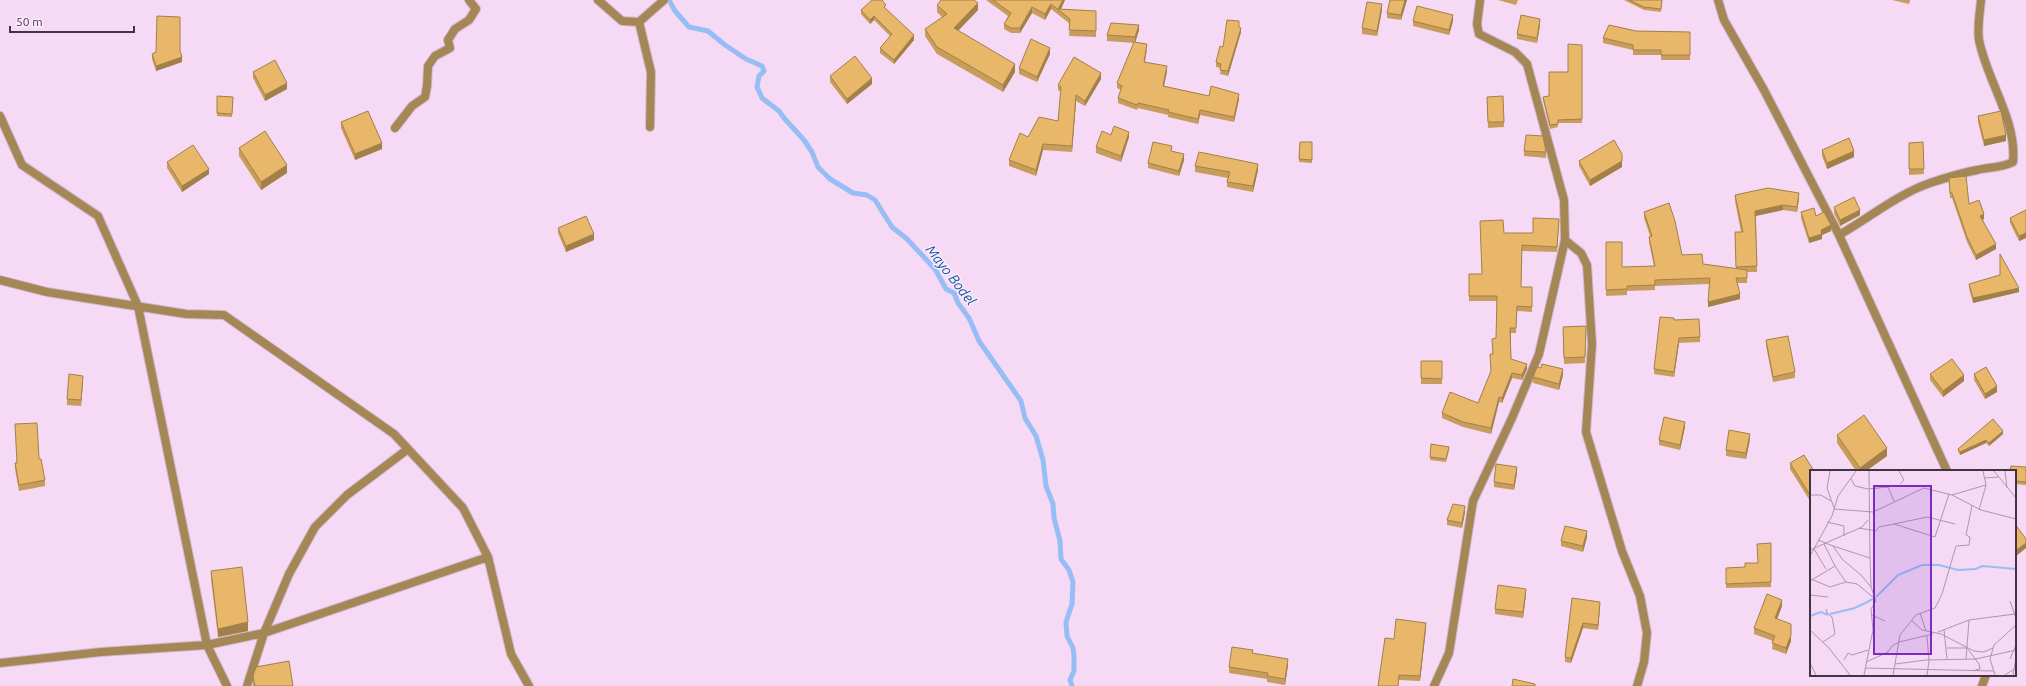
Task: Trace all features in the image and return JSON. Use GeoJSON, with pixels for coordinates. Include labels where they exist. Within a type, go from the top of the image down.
{"type":"FeatureCollection","features":[{"type":"Feature","properties":{"kind":"street"},"geometry":{"type":"LineString","coordinates":[[395,128],[412,106],[425,96],[428,66],[435,56],[450,48],[448,40],[455,29],[469,20],[476,9],[469,0]]}},
{"type":"Feature","properties":{"kind":"street"},"geometry":{"type":"LineString","coordinates":[[598,0],[622,21],[639,22],[664,0]]}},
{"type":"Feature","properties":{"kind":"street"},"geometry":{"type":"LineString","coordinates":[[1434,686],[1449,653],[1473,501],[1512,418],[1539,354],[1565,240],[1564,200],[1527,64],[1515,52],[1479,34],[1477,24],[1480,0]]}},
{"type":"Feature","properties":{"kind":"street"},"geometry":{"type":"LineString","coordinates":[[1718,0],[1724,20],[1764,90],[1840,235],[1947,470]]}},
{"type":"Feature","properties":{"kind":"street"},"geometry":{"type":"LineString","coordinates":[[1840,235],[1874,215],[1896,199],[1929,184],[1978,169],[2002,167],[2013,162],[2014,150],[2005,117],[1979,39],[1981,0]]}},
{"type":"Feature","properties":{"kind":"street"},"geometry":{"type":"LineString","coordinates":[[639,22],[651,72],[650,127]]}},
{"type":"Feature","properties":{"kind":"street"},"geometry":{"type":"LineString","coordinates":[[0,116],[22,165],[98,216],[138,306],[207,645],[228,686]]}},
{"type":"Feature","properties":{"kind":"street"},"geometry":{"type":"LineString","coordinates":[[1565,240],[1581,253],[1587,265],[1592,344],[1586,432],[1622,551],[1640,596],[1647,633],[1644,662],[1637,686]]}},
{"type":"Feature","properties":{"kind":"street"},"geometry":{"type":"LineString","coordinates":[[0,280],[47,292],[186,314],[224,315],[394,434],[463,508],[488,557],[511,654],[529,686]]}},
{"type":"Feature","properties":{"kind":"street"},"geometry":{"type":"LineString","coordinates":[[247,686],[264,633],[289,574],[315,527],[347,495],[408,450]]}},
{"type":"Feature","properties":{"kind":"street"},"geometry":{"type":"LineString","coordinates":[[0,663],[101,652],[207,645],[264,633],[488,557]]}},
{"type":"Feature","properties":{"kind":"street"},"geometry":{"type":"LineString","coordinates":[[1982,686],[1986,676]]}},
{"type":"Feature","properties":{"kind":"building"},"geometry":{"type":"Polygon","coordinates":[[[872,0],[882,0],[886,5],[884,7],[914,35],[894,60],[880,48],[892,34],[874,16],[870,20],[861,10],[872,0]]]}},
{"type":"Feature","properties":{"kind":"building"},"geometry":{"type":"Polygon","coordinates":[[[941,0],[974,0],[978,3],[954,28],[1015,64],[1003,85],[937,47],[925,29],[947,14],[937,5],[941,0]]]}},
{"type":"Feature","properties":{"kind":"building"},"geometry":{"type":"Polygon","coordinates":[[[993,0],[1063,0],[1058,9],[1096,11],[1096,31],[1069,30],[1070,19],[1051,4],[1045,14],[1032,7],[1020,28],[1011,28],[1004,24],[1011,13],[993,0]]]}},
{"type":"Feature","properties":{"kind":"building"},"geometry":{"type":"Polygon","coordinates":[[[1390,0],[1405,0],[1401,15],[1387,13],[1390,0]]]}},
{"type":"Feature","properties":{"kind":"building"},"geometry":{"type":"Polygon","coordinates":[[[1629,0],[1662,0],[1661,9],[1644,7],[1629,0]]]}},
{"type":"Feature","properties":{"kind":"building"},"geometry":{"type":"Polygon","coordinates":[[[1367,2],[1382,4],[1377,31],[1362,28],[1367,2]]]}},
{"type":"Feature","properties":{"kind":"building"},"geometry":{"type":"Polygon","coordinates":[[[1417,6],[1453,15],[1449,30],[1413,21],[1417,6]]]}},
{"type":"Feature","properties":{"kind":"building"},"geometry":{"type":"Polygon","coordinates":[[[1521,15],[1540,19],[1537,38],[1517,34],[1521,15]]]}},
{"type":"Feature","properties":{"kind":"building"},"geometry":{"type":"Polygon","coordinates":[[[157,16],[180,17],[180,51],[182,57],[156,66],[152,54],[156,52],[157,16]]]}},
{"type":"Feature","properties":{"kind":"building"},"geometry":{"type":"Polygon","coordinates":[[[1227,20],[1239,21],[1239,27],[1241,28],[1228,71],[1220,70],[1221,64],[1216,62],[1220,46],[1223,47],[1227,20]]]}},
{"type":"Feature","properties":{"kind":"building"},"geometry":{"type":"Polygon","coordinates":[[[1111,23],[1139,25],[1135,37],[1107,35],[1111,23]]]}},
{"type":"Feature","properties":{"kind":"building"},"geometry":{"type":"Polygon","coordinates":[[[1609,25],[1636,31],[1690,32],[1690,55],[1661,55],[1661,50],[1633,50],[1633,45],[1603,38],[1609,25]]]}},
{"type":"Feature","properties":{"kind":"building"},"geometry":{"type":"Polygon","coordinates":[[[1031,39],[1050,48],[1037,77],[1019,68],[1031,39]]]}},
{"type":"Feature","properties":{"kind":"building"},"geometry":{"type":"Polygon","coordinates":[[[1134,42],[1147,44],[1144,62],[1167,66],[1163,86],[1209,96],[1211,86],[1239,94],[1234,117],[1200,110],[1198,119],[1168,112],[1169,110],[1138,103],[1137,105],[1118,98],[1122,86],[1117,83],[1134,42]]]}},
{"type":"Feature","properties":{"kind":"building"},"geometry":{"type":"Polygon","coordinates":[[[1568,44],[1582,45],[1582,119],[1558,120],[1558,124],[1550,125],[1543,97],[1549,96],[1549,72],[1568,72],[1568,44]]]}},
{"type":"Feature","properties":{"kind":"building"},"geometry":{"type":"Polygon","coordinates":[[[855,56],[872,78],[847,99],[830,76],[855,56]]]}},
{"type":"Feature","properties":{"kind":"building"},"geometry":{"type":"Polygon","coordinates":[[[1074,57],[1101,73],[1085,101],[1076,95],[1072,146],[1043,144],[1036,170],[1009,160],[1020,133],[1028,137],[1039,117],[1058,121],[1061,87],[1058,85],[1074,57]]]}},
{"type":"Feature","properties":{"kind":"building"},"geometry":{"type":"Polygon","coordinates":[[[275,60],[287,83],[265,95],[253,72],[275,60]]]}},
{"type":"Feature","properties":{"kind":"building"},"geometry":{"type":"Polygon","coordinates":[[[217,96],[233,97],[232,114],[217,113],[217,96]]]}},
{"type":"Feature","properties":{"kind":"building"},"geometry":{"type":"Polygon","coordinates":[[[1503,96],[1504,122],[1488,122],[1487,97],[1503,96]]]}},
{"type":"Feature","properties":{"kind":"building"},"geometry":{"type":"Polygon","coordinates":[[[368,111],[382,143],[355,154],[341,122],[368,111]]]}},
{"type":"Feature","properties":{"kind":"building"},"geometry":{"type":"Polygon","coordinates":[[[2001,111],[2006,135],[1984,140],[1978,116],[2001,111]]]}},
{"type":"Feature","properties":{"kind":"building"},"geometry":{"type":"Polygon","coordinates":[[[1114,126],[1129,132],[1121,156],[1096,147],[1102,131],[1111,135],[1114,126]]]}},
{"type":"Feature","properties":{"kind":"building"},"geometry":{"type":"Polygon","coordinates":[[[265,131],[287,165],[261,182],[239,148],[265,131]]]}},
{"type":"Feature","properties":{"kind":"building"},"geometry":{"type":"Polygon","coordinates":[[[1526,135],[1543,136],[1546,152],[1524,151],[1526,135]]]}},
{"type":"Feature","properties":{"kind":"building"},"geometry":{"type":"Polygon","coordinates":[[[1849,138],[1854,151],[1827,163],[1822,150],[1849,138]]]}},
{"type":"Feature","properties":{"kind":"building"},"geometry":{"type":"Polygon","coordinates":[[[1614,140],[1622,154],[1622,161],[1590,180],[1579,161],[1614,140]]]}},
{"type":"Feature","properties":{"kind":"building"},"geometry":{"type":"Polygon","coordinates":[[[1153,142],[1172,146],[1171,151],[1184,154],[1179,171],[1148,163],[1153,142]]]}},
{"type":"Feature","properties":{"kind":"building"},"geometry":{"type":"Polygon","coordinates":[[[1300,142],[1312,142],[1312,160],[1299,159],[1300,142]]]}},
{"type":"Feature","properties":{"kind":"building"},"geometry":{"type":"Polygon","coordinates":[[[1923,142],[1924,169],[1909,169],[1909,143],[1923,142]]]}},
{"type":"Feature","properties":{"kind":"building"},"geometry":{"type":"Polygon","coordinates":[[[193,145],[209,169],[182,186],[167,162],[193,145]]]}},
{"type":"Feature","properties":{"kind":"building"},"geometry":{"type":"Polygon","coordinates":[[[1199,152],[1258,164],[1253,186],[1227,182],[1230,172],[1195,166],[1199,152]]]}},
{"type":"Feature","properties":{"kind":"building"},"geometry":{"type":"Polygon","coordinates":[[[1966,176],[1969,204],[1979,200],[1984,214],[1980,216],[1996,244],[1976,255],[1967,237],[1952,193],[1950,193],[1949,178],[1966,176]]]}},
{"type":"Feature","properties":{"kind":"building"},"geometry":{"type":"Polygon","coordinates":[[[1768,188],[1799,193],[1797,207],[1783,205],[1755,211],[1757,266],[1736,267],[1735,232],[1743,232],[1735,195],[1768,188]]]}},
{"type":"Feature","properties":{"kind":"building"},"geometry":{"type":"Polygon","coordinates":[[[1854,197],[1860,210],[1840,220],[1834,207],[1854,197]]]}},
{"type":"Feature","properties":{"kind":"building"},"geometry":{"type":"Polygon","coordinates":[[[1669,203],[1675,221],[1682,255],[1702,254],[1703,264],[1747,270],[1747,278],[1736,278],[1740,294],[1708,302],[1710,278],[1655,280],[1655,285],[1627,286],[1627,289],[1606,290],[1606,242],[1622,242],[1622,267],[1655,266],[1649,237],[1652,236],[1644,212],[1669,203]]]}},
{"type":"Feature","properties":{"kind":"building"},"geometry":{"type":"Polygon","coordinates":[[[1814,208],[1816,216],[1824,212],[1831,225],[1821,230],[1822,234],[1809,238],[1801,212],[1814,208]]]}},
{"type":"Feature","properties":{"kind":"building"},"geometry":{"type":"Polygon","coordinates":[[[2026,210],[2026,233],[2019,236],[2010,218],[2026,210]]]}},
{"type":"Feature","properties":{"kind":"building"},"geometry":{"type":"Polygon","coordinates":[[[586,216],[594,234],[566,246],[558,228],[586,216]]]}},
{"type":"Feature","properties":{"kind":"building"},"geometry":{"type":"Polygon","coordinates":[[[1533,218],[1559,219],[1557,247],[1522,245],[1521,287],[1532,287],[1532,307],[1517,306],[1516,328],[1510,328],[1511,359],[1527,364],[1522,375],[1512,373],[1502,398],[1499,397],[1491,428],[1463,422],[1442,413],[1450,392],[1478,403],[1491,371],[1490,354],[1493,354],[1492,339],[1496,338],[1497,296],[1469,296],[1469,274],[1482,274],[1480,221],[1503,220],[1504,233],[1533,233],[1533,218]]]}},
{"type":"Feature","properties":{"kind":"building"},"geometry":{"type":"Polygon","coordinates":[[[2000,254],[2019,288],[1973,298],[1969,284],[2000,275],[2000,254]]]}},
{"type":"Feature","properties":{"kind":"building"},"geometry":{"type":"Polygon","coordinates":[[[1660,317],[1674,318],[1674,320],[1699,319],[1700,337],[1679,338],[1674,372],[1654,369],[1660,317]]]}},
{"type":"Feature","properties":{"kind":"building"},"geometry":{"type":"Polygon","coordinates":[[[1586,326],[1585,357],[1564,358],[1563,327],[1586,326]]]}},
{"type":"Feature","properties":{"kind":"building"},"geometry":{"type":"Polygon","coordinates":[[[1788,336],[1795,372],[1773,377],[1766,340],[1788,336]]]}},
{"type":"Feature","properties":{"kind":"building"},"geometry":{"type":"Polygon","coordinates":[[[1952,359],[1964,375],[1943,391],[1930,374],[1952,359]]]}},
{"type":"Feature","properties":{"kind":"building"},"geometry":{"type":"Polygon","coordinates":[[[1421,361],[1442,361],[1442,379],[1421,378],[1421,361]]]}},
{"type":"Feature","properties":{"kind":"building"},"geometry":{"type":"Polygon","coordinates":[[[1542,364],[1563,369],[1559,384],[1533,377],[1537,367],[1541,368],[1542,364]]]}},
{"type":"Feature","properties":{"kind":"building"},"geometry":{"type":"Polygon","coordinates":[[[1986,367],[1997,386],[1985,394],[1974,374],[1986,367]]]}},
{"type":"Feature","properties":{"kind":"building"},"geometry":{"type":"Polygon","coordinates":[[[69,374],[83,376],[81,400],[67,399],[69,374]]]}},
{"type":"Feature","properties":{"kind":"building"},"geometry":{"type":"Polygon","coordinates":[[[1864,415],[1887,448],[1860,468],[1837,435],[1864,415]]]}},
{"type":"Feature","properties":{"kind":"building"},"geometry":{"type":"Polygon","coordinates":[[[1664,417],[1685,422],[1680,445],[1659,440],[1664,417]]]}},
{"type":"Feature","properties":{"kind":"building"},"geometry":{"type":"Polygon","coordinates":[[[1993,419],[2003,431],[1989,443],[1986,440],[1960,452],[1958,449],[1993,419]]]}},
{"type":"Feature","properties":{"kind":"building"},"geometry":{"type":"Polygon","coordinates":[[[37,423],[39,459],[41,459],[45,480],[19,485],[15,463],[17,463],[15,424],[37,423]]]}},
{"type":"Feature","properties":{"kind":"building"},"geometry":{"type":"Polygon","coordinates":[[[1729,430],[1750,434],[1746,453],[1726,450],[1729,430]]]}},
{"type":"Feature","properties":{"kind":"building"},"geometry":{"type":"Polygon","coordinates":[[[1431,444],[1449,447],[1446,459],[1430,457],[1431,444]]]}},
{"type":"Feature","properties":{"kind":"building"},"geometry":{"type":"Polygon","coordinates":[[[1804,455],[1813,470],[1810,470],[1810,495],[1790,463],[1804,455]]]}},
{"type":"Feature","properties":{"kind":"building"},"geometry":{"type":"Polygon","coordinates":[[[1496,464],[1517,467],[1514,485],[1494,482],[1496,464]]]}},
{"type":"Feature","properties":{"kind":"building"},"geometry":{"type":"Polygon","coordinates":[[[2011,466],[2026,467],[2026,482],[2016,481],[2016,470],[2010,470],[2011,466]]]}},
{"type":"Feature","properties":{"kind":"building"},"geometry":{"type":"Polygon","coordinates":[[[1453,504],[1465,506],[1462,523],[1447,520],[1453,504]]]}},
{"type":"Feature","properties":{"kind":"building"},"geometry":{"type":"Polygon","coordinates":[[[2016,525],[2026,539],[2026,543],[2016,550],[2016,525]]]}},
{"type":"Feature","properties":{"kind":"building"},"geometry":{"type":"Polygon","coordinates":[[[1565,526],[1587,531],[1583,546],[1561,541],[1565,526]]]}},
{"type":"Feature","properties":{"kind":"building"},"geometry":{"type":"Polygon","coordinates":[[[1771,543],[1771,582],[1726,584],[1726,568],[1745,567],[1745,563],[1758,563],[1757,544],[1771,543]]]}},
{"type":"Feature","properties":{"kind":"building"},"geometry":{"type":"Polygon","coordinates":[[[242,567],[248,622],[218,629],[211,571],[242,567]]]}},
{"type":"Feature","properties":{"kind":"building"},"geometry":{"type":"Polygon","coordinates":[[[1498,585],[1526,589],[1523,612],[1495,609],[1498,585]]]}},
{"type":"Feature","properties":{"kind":"building"},"geometry":{"type":"Polygon","coordinates":[[[1767,594],[1782,600],[1775,618],[1791,624],[1791,635],[1786,648],[1772,643],[1775,636],[1754,628],[1767,594]]]}},
{"type":"Feature","properties":{"kind":"building"},"geometry":{"type":"Polygon","coordinates":[[[1572,598],[1600,602],[1598,625],[1583,623],[1571,658],[1565,657],[1572,598]]]}},
{"type":"Feature","properties":{"kind":"building"},"geometry":{"type":"Polygon","coordinates":[[[1396,619],[1426,623],[1420,676],[1399,675],[1398,686],[1378,686],[1385,638],[1394,639],[1396,619]]]}},
{"type":"Feature","properties":{"kind":"building"},"geometry":{"type":"Polygon","coordinates":[[[1232,647],[1253,650],[1252,653],[1288,659],[1285,679],[1267,676],[1268,673],[1229,667],[1232,647]]]}},
{"type":"Feature","properties":{"kind":"building"},"geometry":{"type":"Polygon","coordinates":[[[289,661],[293,686],[255,686],[253,676],[256,667],[289,661]]]}},
{"type":"Feature","properties":{"kind":"building"},"geometry":{"type":"Polygon","coordinates":[[[1513,679],[1535,684],[1535,686],[1512,686],[1513,679]]]}},
{"type":"Feature","properties":{"kind":"waterway","name":"Mayo Bodel"},"geometry":{"type":"LineString","coordinates":[[669,0],[675,11],[689,27],[708,31],[746,59],[762,66],[764,71],[759,76],[757,87],[762,98],[779,111],[804,140],[812,152],[818,167],[830,179],[853,193],[867,195],[875,200],[892,227],[907,239],[935,269],[946,289],[954,293],[958,303],[969,318],[979,341],[1021,401],[1025,418],[1036,436],[1043,460],[1046,486],[1053,504],[1054,518],[1060,541],[1061,559],[1069,570],[1073,582],[1072,604],[1066,622],[1067,636],[1073,648],[1074,656],[1074,671],[1070,680],[1072,686]]}}]}
